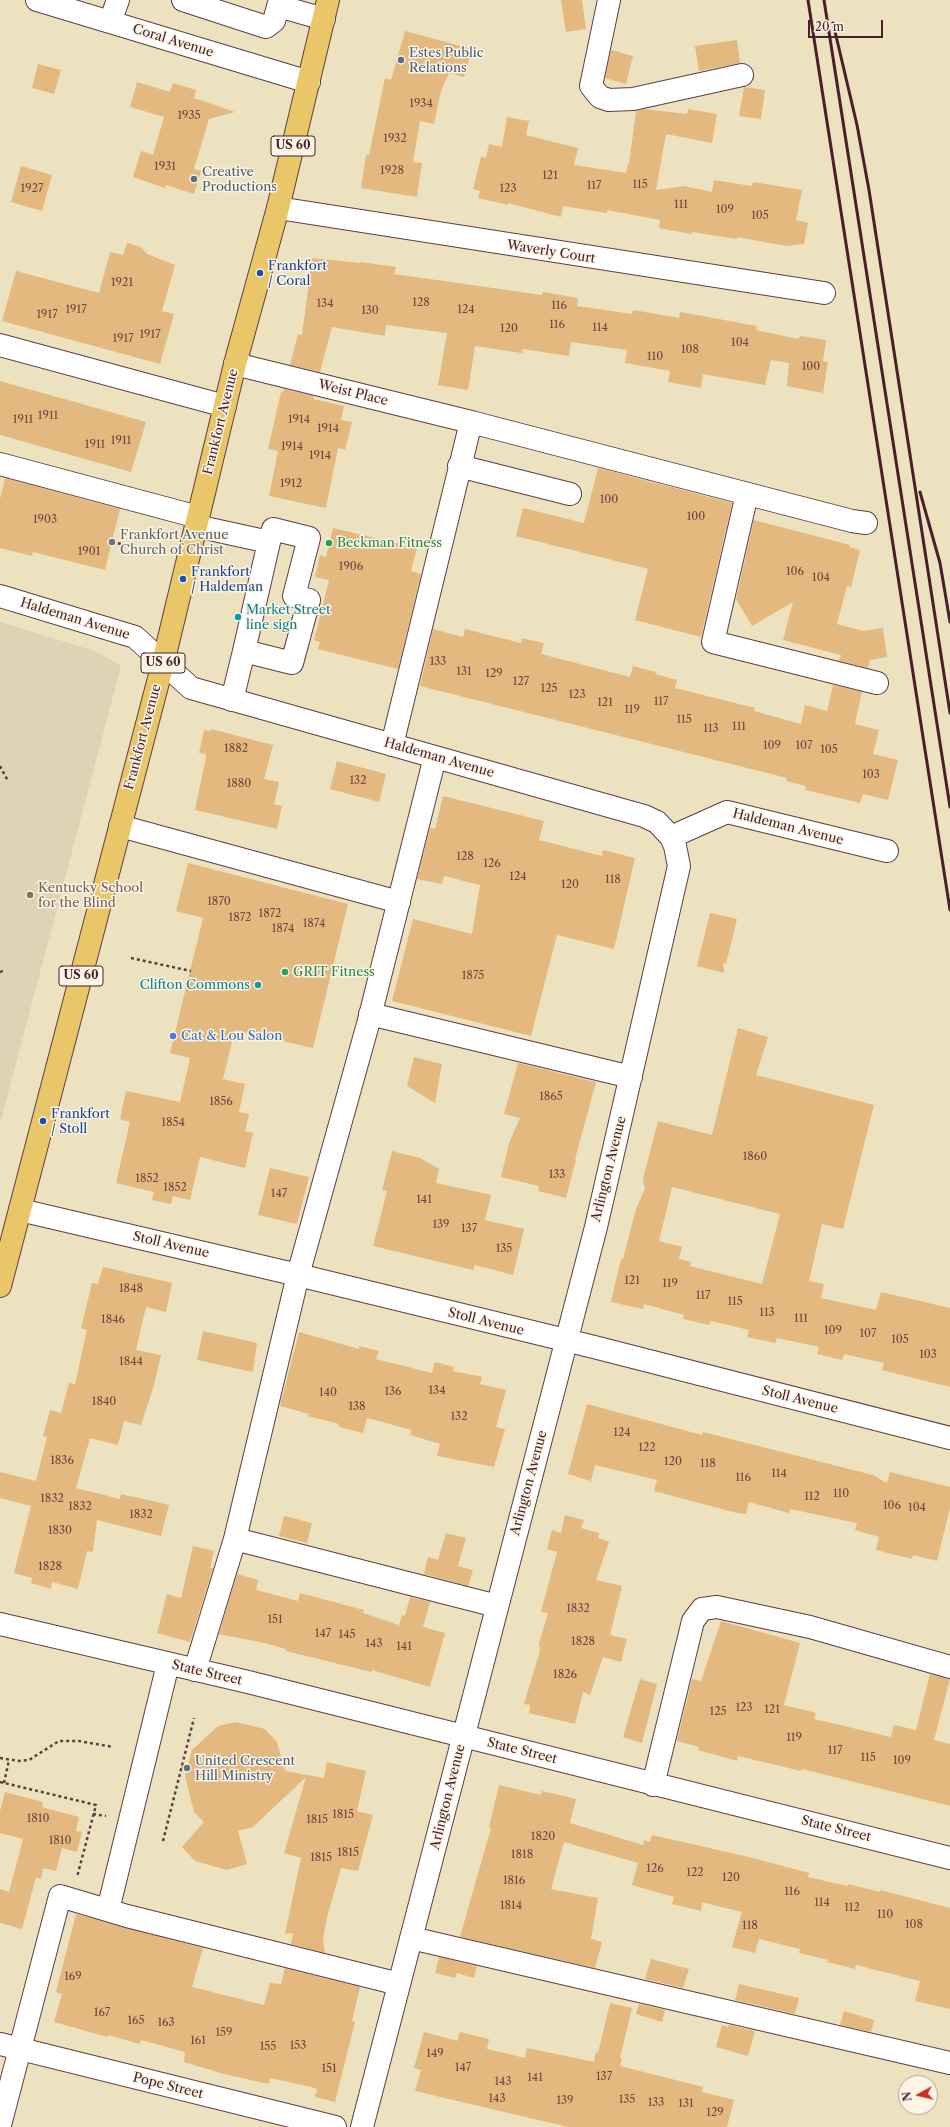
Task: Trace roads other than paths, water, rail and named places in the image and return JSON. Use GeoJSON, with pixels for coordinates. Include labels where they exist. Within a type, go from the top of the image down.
{"type":"FeatureCollection","features":[{"type":"Feature","properties":{"kind":"main road","name":"Frankfort Avenue"},"geometry":{"type":"LineString","coordinates":[[0,1286],[163,663],[235,364],[278,208],[326,10]]}},
{"type":"Feature","properties":{"kind":"street","name":"Coral Avenue"},"geometry":{"type":"LineString","coordinates":[[37,0],[309,82]]}},
{"type":"Feature","properties":{"kind":"street"},"geometry":{"type":"LineString","coordinates":[[110,22],[118,0]]}},
{"type":"Feature","properties":{"kind":"street"},"geometry":{"type":"LineString","coordinates":[[183,0],[266,27],[274,21],[279,3],[326,10]]}},
{"type":"Feature","properties":{"kind":"street"},"geometry":{"type":"LineString","coordinates":[[609,0],[591,86],[600,97],[609,100],[633,99],[742,76]]}},
{"type":"Feature","properties":{"kind":"street","name":"Waverly Court"},"geometry":{"type":"LineString","coordinates":[[278,208],[824,293]]}},
{"type":"Feature","properties":{"kind":"street"},"geometry":{"type":"LineString","coordinates":[[0,345],[225,406]]}},
{"type":"Feature","properties":{"kind":"street","name":"Weist Place"},"geometry":{"type":"LineString","coordinates":[[235,364],[471,422],[852,521],[866,523]]}},
{"type":"Feature","properties":{"kind":"street"},"geometry":{"type":"LineString","coordinates":[[392,745],[459,466],[471,422]]}},
{"type":"Feature","properties":{"kind":"street"},"geometry":{"type":"LineString","coordinates":[[0,464],[269,542]]}},
{"type":"Feature","properties":{"kind":"street"},"geometry":{"type":"LineString","coordinates":[[459,466],[570,494]]}},
{"type":"Feature","properties":{"kind":"street"},"geometry":{"type":"LineString","coordinates":[[747,494],[713,642],[878,683]]}},
{"type":"Feature","properties":{"kind":"street"},"geometry":{"type":"LineString","coordinates":[[232,700],[273,529],[309,538],[294,596],[309,600],[292,663],[244,651]]}},
{"type":"Feature","properties":{"kind":"street","name":"Haldeman Avenue"},"geometry":{"type":"LineString","coordinates":[[0,596],[135,637],[191,688],[644,816],[657,822],[671,837],[728,812],[887,851]]}},
{"type":"Feature","properties":{"kind":"street"},"geometry":{"type":"LineString","coordinates":[[195,1670],[235,1539],[298,1275],[370,1014],[435,757]]}},
{"type":"Feature","properties":{"kind":"street"},"geometry":{"type":"LineString","coordinates":[[120,826],[399,902]]}},
{"type":"Feature","properties":{"kind":"street","name":"Arlington Avenue"},"geometry":{"type":"LineString","coordinates":[[362,2127],[565,1341],[596,1227],[679,866],[675,846],[671,837]]}},
{"type":"Feature","properties":{"kind":"street"},"geometry":{"type":"LineString","coordinates":[[370,1014],[631,1077]]}},
{"type":"Feature","properties":{"kind":"street","name":"Stoll Avenue"},"geometry":{"type":"LineString","coordinates":[[20,1210],[298,1275],[950,1438]]}},
{"type":"Feature","properties":{"kind":"street"},"geometry":{"type":"LineString","coordinates":[[235,1539],[497,1606]]}},
{"type":"Feature","properties":{"kind":"street"},"geometry":{"type":"LineString","coordinates":[[653,1784],[693,1621],[702,1609],[717,1607],[810,1627],[950,1667]]}},
{"type":"Feature","properties":{"kind":"street","name":"State Street"},"geometry":{"type":"LineString","coordinates":[[0,1624],[195,1670],[950,1858]]}},
{"type":"Feature","properties":{"kind":"street"},"geometry":{"type":"LineString","coordinates":[[108,1910],[168,1664]]}},
{"type":"Feature","properties":{"kind":"street"},"geometry":{"type":"LineString","coordinates":[[0,2125],[10,2046],[60,1896],[108,1910],[399,1984]]}},
{"type":"Feature","properties":{"kind":"street"},"geometry":{"type":"LineString","coordinates":[[411,1938],[950,2063]]}},
{"type":"Feature","properties":{"kind":"street","name":"Pope Street"},"geometry":{"type":"LineString","coordinates":[[10,2046],[335,2127]]}},
{"type":"Feature","properties":{"kind":"railway"},"geometry":{"type":"LineString","coordinates":[[808,0],[950,910]]}},
{"type":"Feature","properties":{"kind":"railway"},"geometry":{"type":"LineString","coordinates":[[824,0],[950,807]]}},
{"type":"Feature","properties":{"kind":"railway"},"geometry":{"type":"LineString","coordinates":[[833,23],[857,125],[869,190],[950,713]]}},
{"type":"Feature","properties":{"kind":"railway"},"geometry":{"type":"LineString","coordinates":[[920,492],[940,563],[950,622]]}},
{"type":"Feature","properties":{"kind":"place","name":"Estes Public Relations"},"geometry":{"type":"Point","coordinates":[401,60]}},
{"type":"Feature","properties":{"kind":"place","name":"Creative Productions"},"geometry":{"type":"Point","coordinates":[194,179]}},
{"type":"Feature","properties":{"kind":"place","name":"Frankfort / Coral"},"geometry":{"type":"Point","coordinates":[260,273]}},
{"type":"Feature","properties":{"kind":"place","name":"Frankfort Avenue Church of Christ"},"geometry":{"type":"Point","coordinates":[112,542]}},
{"type":"Feature","properties":{"kind":"place","name":"Beckman Fitness"},"geometry":{"type":"Point","coordinates":[329,543]}},
{"type":"Feature","properties":{"kind":"place","name":"Frankfort / Haldeman"},"geometry":{"type":"Point","coordinates":[183,579]}},
{"type":"Feature","properties":{"kind":"place","name":"Market Street line sign"},"geometry":{"type":"Point","coordinates":[238,617]}},
{"type":"Feature","properties":{"kind":"place","name":"Kentucky School for the Blind"},"geometry":{"type":"Point","coordinates":[30,895]}},
{"type":"Feature","properties":{"kind":"place","name":"GRIT Fitness"},"geometry":{"type":"Point","coordinates":[285,972]}},
{"type":"Feature","properties":{"kind":"place","name":"Clifton Commons"},"geometry":{"type":"Point","coordinates":[258,985]}},
{"type":"Feature","properties":{"kind":"place","name":"Cat & Lou Salon"},"geometry":{"type":"Point","coordinates":[173,1036]}},
{"type":"Feature","properties":{"kind":"place","name":"Frankfort / Stoll"},"geometry":{"type":"Point","coordinates":[43,1121]}},
{"type":"Feature","properties":{"kind":"place","name":"United Crescent Hill Ministry"},"geometry":{"type":"Point","coordinates":[187,1768]}}]}
